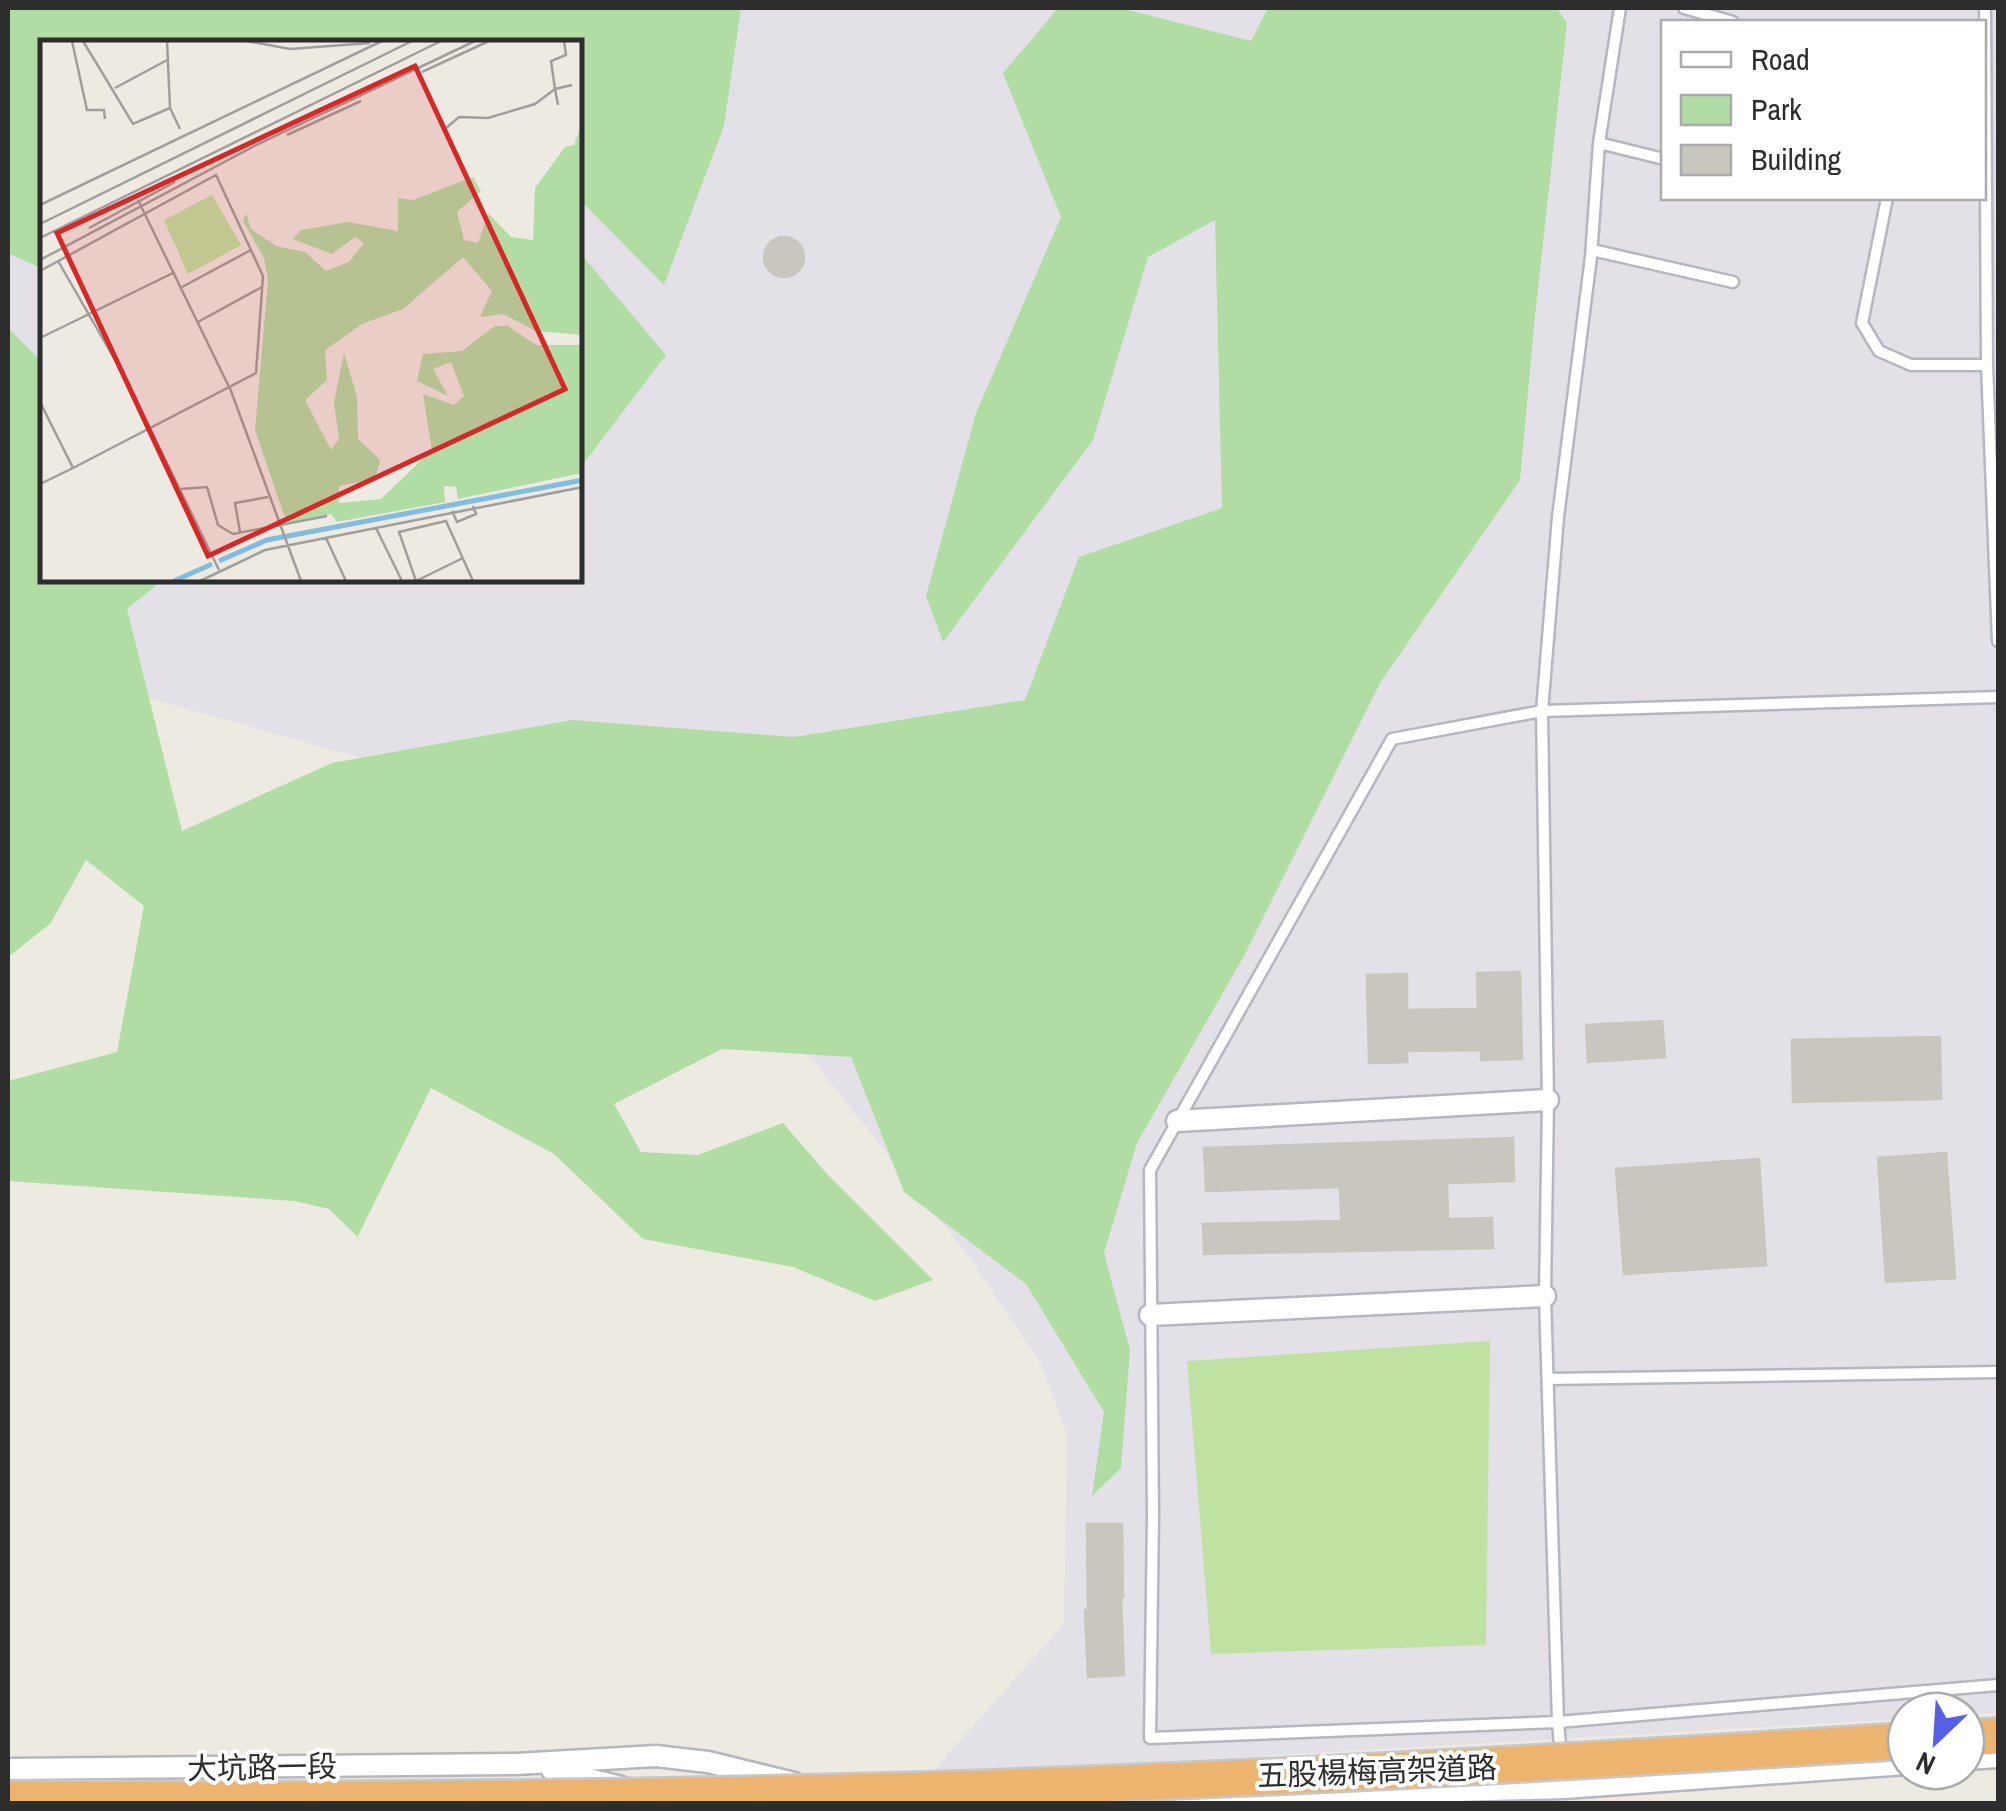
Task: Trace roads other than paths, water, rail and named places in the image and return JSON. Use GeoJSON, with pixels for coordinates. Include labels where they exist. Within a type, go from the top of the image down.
{"type":"FeatureCollection","features":[{"type":"Feature","properties":{"kind":"highway","name":"五股楊梅高架道路"},"geometry":{"type":"LineString","coordinates":[[8,1800],[213,1801],[887,1791],[1467,1768],[1886,1743]]}},
{"type":"Feature","properties":{"kind":"street"},"geometry":{"type":"LineString","coordinates":[[1177,1121],[1548,1100]]}},
{"type":"Feature","properties":{"kind":"street"},"geometry":{"type":"LineString","coordinates":[[1150,1315],[1545,1296]]}},
{"type":"Feature","properties":{"kind":"street","name":"大坑路一段"},"geometry":{"type":"LineString","coordinates":[[8,1769],[516,1764],[656,1756],[708,1762],[884,1804]]}},
{"type":"Feature","properties":{"kind":"street","name":"大坑路一段"},"geometry":{"type":"LineString","coordinates":[[516,1764],[576,1774],[664,1804]]}},
{"type":"Feature","properties":{"kind":"street"},"geometry":{"type":"LineString","coordinates":[[1008,1804],[1564,1788],[1886,1765]]}},
{"type":"Feature","properties":{"kind":"lane"},"geometry":{"type":"LineString","coordinates":[[1564,1788],[1558,1722],[1545,1296],[1548,1100],[1542,711],[1558,516],[1592,250],[1599,143],[1620,8]]}},
{"type":"Feature","properties":{"kind":"lane"},"geometry":{"type":"LineString","coordinates":[[1684,8],[1726,20]]}},
{"type":"Feature","properties":{"kind":"lane"},"geometry":{"type":"LineString","coordinates":[[1599,143],[1661,158]]}},
{"type":"Feature","properties":{"kind":"lane"},"geometry":{"type":"LineString","coordinates":[[1986,186],[1987,365],[1998,641]]}},
{"type":"Feature","properties":{"kind":"lane"},"geometry":{"type":"LineString","coordinates":[[1887,200],[1862,323],[1880,350],[1911,365],[1987,365]]}},
{"type":"Feature","properties":{"kind":"lane"},"geometry":{"type":"LineString","coordinates":[[1592,250],[1733,282]]}},
{"type":"Feature","properties":{"kind":"lane"},"geometry":{"type":"LineString","coordinates":[[1998,698],[1542,711],[1392,739],[1150,1170],[1150,1738],[1558,1722],[1998,1684]]}},
{"type":"Feature","properties":{"kind":"lane"},"geometry":{"type":"LineString","coordinates":[[1548,1379],[1998,1372]]}}]}
